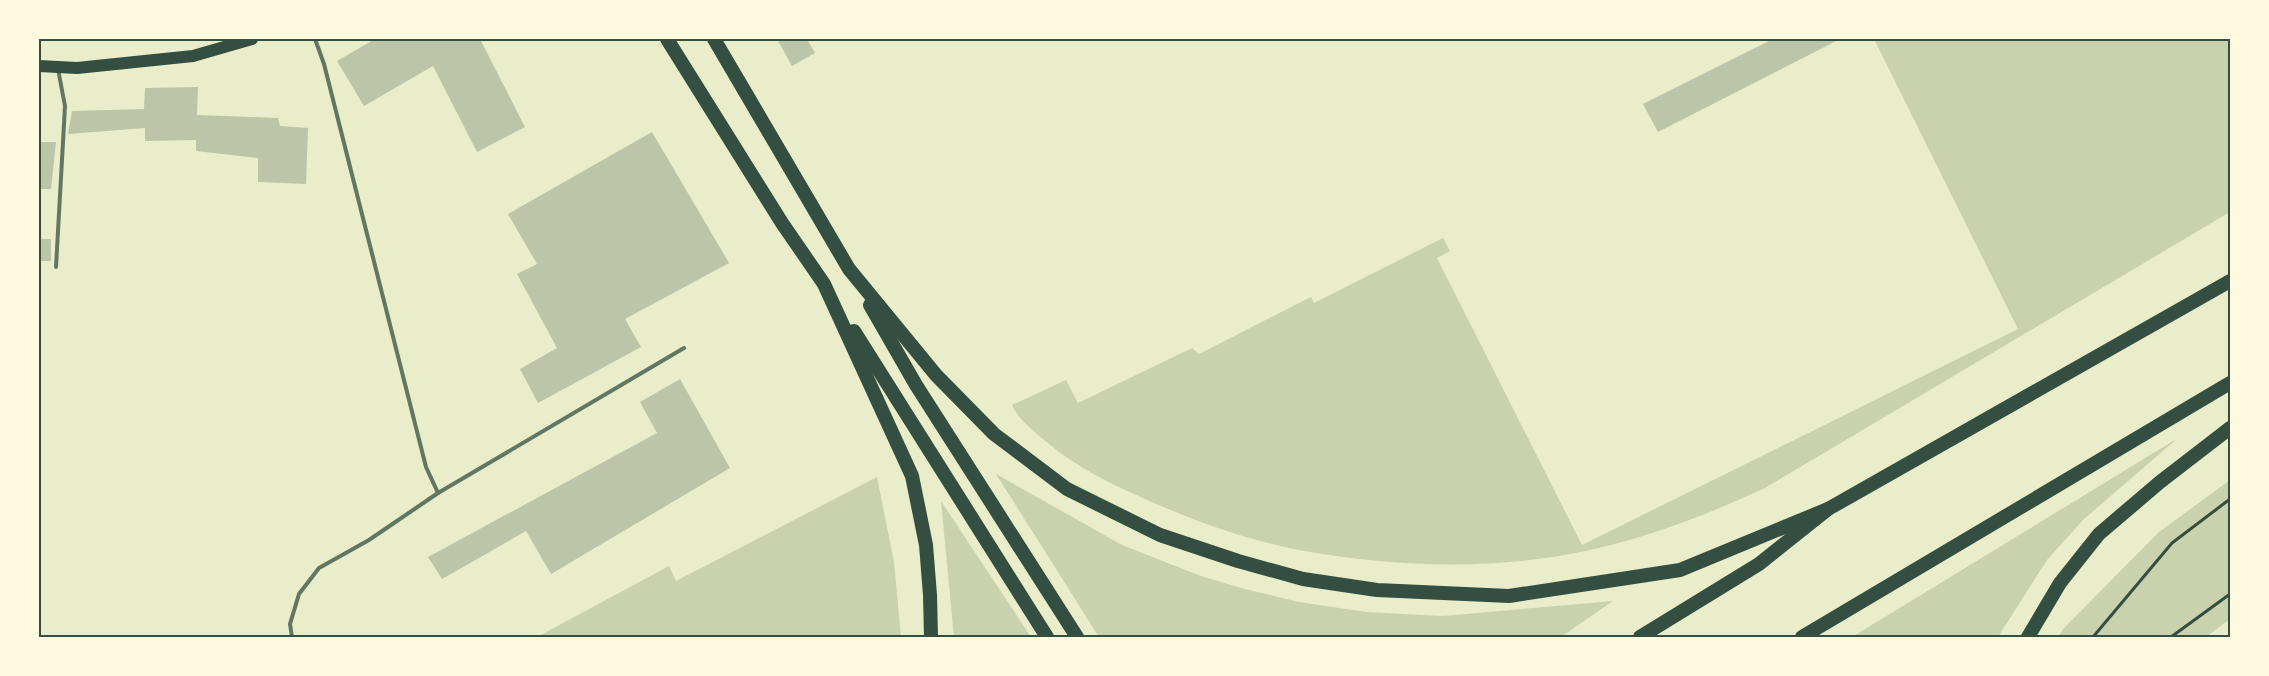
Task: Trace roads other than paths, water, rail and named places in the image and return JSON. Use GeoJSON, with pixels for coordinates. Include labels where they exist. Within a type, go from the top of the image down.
{"type":"FeatureCollection","features":[{"type":"Feature","properties":{"kind":"highway"},"geometry":{"type":"LineString","coordinates":[[667,39],[1047,637]]}},
{"type":"Feature","properties":{"kind":"highway"},"geometry":{"type":"LineString","coordinates":[[714,39],[916,385],[1077,637]]}},
{"type":"Feature","properties":{"kind":"highway"},"geometry":{"type":"LineString","coordinates":[[849,269],[936,375],[987,428],[1067,489],[1160,535],[1238,561],[1303,579],[1377,590],[1510,596],[1680,570],[1828,510],[2230,282]]}},
{"type":"Feature","properties":{"kind":"highway"},"geometry":{"type":"LineString","coordinates":[[824,284],[912,476],[926,545],[931,637]]}},
{"type":"Feature","properties":{"kind":"highway"},"geometry":{"type":"LineString","coordinates":[[1802,637],[2230,383]]}},
{"type":"Feature","properties":{"kind":"highway"},"geometry":{"type":"LineString","coordinates":[[2028,637],[2060,583],[2099,534],[2230,428]]}},
{"type":"Feature","properties":{"kind":"highway"},"geometry":{"type":"LineString","coordinates":[[1640,637],[1759,564],[1828,510]]}},
{"type":"Feature","properties":{"kind":"main road"},"geometry":{"type":"LineString","coordinates":[[39,66],[77,68],[193,56],[252,39]]}},
{"type":"Feature","properties":{"kind":"lane"},"geometry":{"type":"LineString","coordinates":[[315,39],[324,64],[426,467],[438,493]]}},
{"type":"Feature","properties":{"kind":"lane"},"geometry":{"type":"LineString","coordinates":[[56,267],[65,106],[58,67]]}},
{"type":"Feature","properties":{"kind":"lane"},"geometry":{"type":"LineString","coordinates":[[292,637],[290,624],[299,594],[319,568],[369,540],[438,493],[684,348]]}}]}
